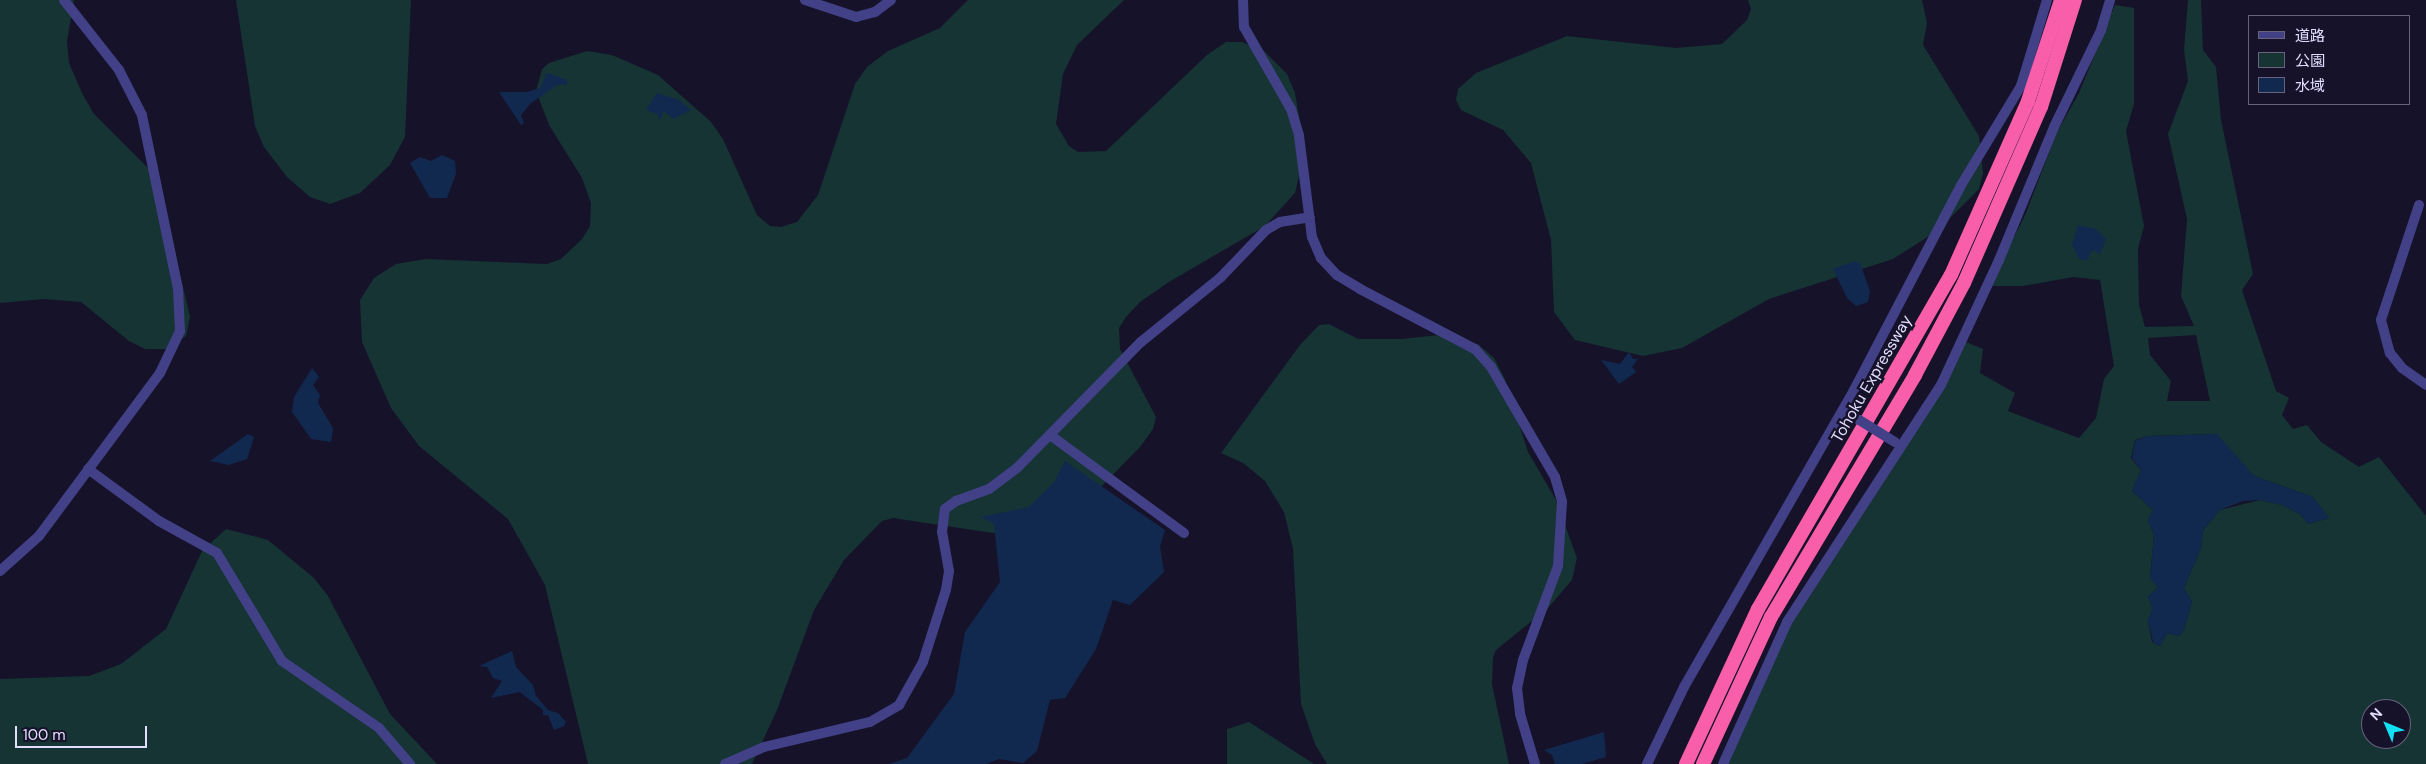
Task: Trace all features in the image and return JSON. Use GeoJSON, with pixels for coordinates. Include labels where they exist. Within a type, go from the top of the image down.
{"type":"FeatureCollection","features":[{"type":"Feature","properties":{"kind":"highway","name":"Tohoku Expressway"},"geometry":{"type":"LineString","coordinates":[[1686,764],[1758,610],[1951,275],[2028,101],[2061,0]]}},
{"type":"Feature","properties":{"kind":"highway","name":"Tohoku Expressway"},"geometry":{"type":"LineString","coordinates":[[1703,764],[1771,617],[1914,374],[1964,283],[2041,107],[2075,0]]}},
{"type":"Feature","properties":{"kind":"street"},"geometry":{"type":"LineString","coordinates":[[0,571],[39,536],[160,373],[180,332],[178,289],[142,115],[119,70],[64,0]]}},
{"type":"Feature","properties":{"kind":"street"},"geometry":{"type":"LineString","coordinates":[[805,0],[856,17],[874,12],[891,0]]}},
{"type":"Feature","properties":{"kind":"street"},"geometry":{"type":"LineString","coordinates":[[1243,0],[1244,27],[1291,109],[1299,136],[1312,237],[1321,258],[1337,275],[1474,349],[1491,367],[1554,477],[1562,502],[1558,566],[1517,688],[1520,714],[1535,764]]}},
{"type":"Feature","properties":{"kind":"street"},"geometry":{"type":"LineString","coordinates":[[1647,764],[1684,687],[1844,413],[1956,195],[2022,86],[2047,0]]}},
{"type":"Feature","properties":{"kind":"street"},"geometry":{"type":"LineString","coordinates":[[1723,764],[1787,622],[1897,445],[1941,385],[1964,339],[2054,127],[2101,30],[2110,0]]}},
{"type":"Feature","properties":{"kind":"street"},"geometry":{"type":"LineString","coordinates":[[2419,205],[2381,320],[2390,352],[2402,368],[2426,385]]}},
{"type":"Feature","properties":{"kind":"street"},"geometry":{"type":"LineString","coordinates":[[725,764],[764,747],[870,722],[899,704],[923,662],[946,590],[949,572],[942,532],[945,510],[999,482],[1050,435],[1140,342],[1221,278],[1266,230],[1280,222],[1310,217]]}},
{"type":"Feature","properties":{"kind":"street"},"geometry":{"type":"LineString","coordinates":[[1844,413],[1897,445]]}},
{"type":"Feature","properties":{"kind":"street"},"geometry":{"type":"LineString","coordinates":[[1050,435],[1184,533]]}},
{"type":"Feature","properties":{"kind":"street"},"geometry":{"type":"LineString","coordinates":[[88,469],[159,520],[217,553],[282,661],[379,728],[410,764]]}},
{"type":"Feature","properties":{"kind":"green space"},"geometry":{"type":"Polygon","coordinates":[[[0,0],[74,0],[67,41],[69,63],[83,95],[94,114],[153,173],[167,219],[190,317],[186,336],[169,349],[145,349],[129,341],[81,302],[44,299],[0,303],[0,0]]]}},
{"type":"Feature","properties":{"kind":"green space"},"geometry":{"type":"Polygon","coordinates":[[[236,0],[411,0],[405,137],[390,165],[360,193],[330,204],[310,197],[287,177],[264,147],[255,126],[236,0]]]}},
{"type":"Feature","properties":{"kind":"green space"},"geometry":{"type":"Polygon","coordinates":[[[968,0],[1124,0],[1077,45],[1063,74],[1056,124],[1069,146],[1078,152],[1106,151],[1207,55],[1226,42],[1242,42],[1264,51],[1287,74],[1295,93],[1305,151],[1295,193],[1265,226],[1169,282],[1140,302],[1126,317],[1119,328],[1120,349],[1156,417],[1153,429],[1140,447],[1094,494],[1026,538],[893,518],[882,521],[844,560],[814,610],[777,710],[752,764],[588,764],[545,585],[508,519],[419,446],[391,408],[362,342],[360,300],[374,278],[396,264],[426,259],[547,264],[561,259],[582,239],[590,226],[591,203],[582,178],[549,125],[536,91],[542,69],[549,63],[587,51],[612,55],[658,75],[711,122],[723,139],[757,215],[770,226],[781,227],[797,222],[818,195],[855,84],[867,67],[888,51],[940,28],[968,0]]]}},
{"type":"Feature","properties":{"kind":"green space"},"geometry":{"type":"Polygon","coordinates":[[[1748,0],[1922,0],[1927,23],[1923,45],[1979,136],[1983,173],[1979,189],[1937,231],[1893,259],[1769,299],[1682,348],[1643,356],[1575,340],[1554,312],[1551,240],[1531,163],[1503,130],[1461,110],[1456,100],[1458,89],[1476,73],[1567,36],[1676,48],[1722,44],[1747,20],[1751,9],[1748,0]]]}},
{"type":"Feature","properties":{"kind":"green space"},"geometry":{"type":"Polygon","coordinates":[[[2188,0],[2201,0],[2203,50],[2216,67],[2221,120],[2253,274],[2242,290],[2276,391],[2289,398],[2282,415],[2293,429],[2307,425],[2321,442],[2359,467],[2379,457],[2426,516],[2426,764],[1726,764],[1789,623],[1966,342],[1983,349],[1980,373],[2015,393],[2008,411],[2079,438],[2096,418],[2104,379],[2114,366],[2100,280],[2073,277],[2023,286],[1990,286],[2026,213],[2056,134],[2079,93],[2115,5],[2134,8],[2134,104],[2126,131],[2144,226],[2138,249],[2139,305],[2145,327],[2194,326],[2181,296],[2187,219],[2168,134],[2188,81],[2184,50],[2188,0]],[[2196,335],[2148,338],[2150,355],[2171,381],[2167,401],[2210,401],[2196,335]],[[2216,434],[2148,436],[2135,440],[2131,458],[2141,470],[2132,491],[2153,510],[2148,520],[2154,535],[2150,578],[2158,587],[2148,597],[2153,608],[2148,620],[2152,642],[2160,646],[2167,633],[2179,636],[2184,629],[2192,602],[2184,588],[2201,548],[2203,530],[2220,510],[2260,500],[2282,505],[2300,514],[2308,524],[2329,518],[2313,497],[2254,476],[2216,434]]]}},
{"type":"Feature","properties":{"kind":"green space"},"geometry":{"type":"Polygon","coordinates":[[[1329,324],[1358,339],[1402,339],[1448,334],[1479,345],[1494,358],[1504,377],[1528,452],[1556,500],[1577,558],[1572,580],[1548,608],[1496,650],[1493,657],[1492,684],[1509,764],[1327,764],[1315,744],[1301,704],[1293,549],[1284,512],[1265,481],[1243,463],[1221,453],[1300,345],[1319,325],[1329,324]]]}},
{"type":"Feature","properties":{"kind":"green space"},"geometry":{"type":"Polygon","coordinates":[[[226,529],[268,540],[314,578],[328,596],[390,714],[437,764],[0,764],[0,679],[89,676],[121,664],[166,629],[202,551],[226,529]]]}},
{"type":"Feature","properties":{"kind":"green space"},"geometry":{"type":"Polygon","coordinates":[[[1249,722],[1314,764],[1227,764],[1227,729],[1249,722]]]}},
{"type":"Feature","properties":{"kind":"water"},"geometry":{"type":"Polygon","coordinates":[[[547,73],[567,80],[567,84],[557,85],[530,104],[521,115],[524,123],[521,125],[499,92],[527,92],[540,88],[547,73]]]}},
{"type":"Feature","properties":{"kind":"water"},"geometry":{"type":"Polygon","coordinates":[[[657,93],[679,100],[691,110],[673,119],[664,111],[659,120],[657,114],[646,110],[657,93]]]}},
{"type":"Feature","properties":{"kind":"water"},"geometry":{"type":"Polygon","coordinates":[[[442,155],[455,161],[456,174],[447,198],[430,198],[410,163],[420,157],[431,161],[442,155]]]}},
{"type":"Feature","properties":{"kind":"water"},"geometry":{"type":"Polygon","coordinates":[[[2078,225],[2096,229],[2106,239],[2100,254],[2092,250],[2087,261],[2079,259],[2072,245],[2078,225]]]}},
{"type":"Feature","properties":{"kind":"water"},"geometry":{"type":"Polygon","coordinates":[[[1855,261],[1860,263],[1870,291],[1868,302],[1856,306],[1847,298],[1833,269],[1855,261]]]}},
{"type":"Feature","properties":{"kind":"water"},"geometry":{"type":"Polygon","coordinates":[[[1629,352],[1633,359],[1638,359],[1632,367],[1636,372],[1619,384],[1601,360],[1620,364],[1629,352]]]}},
{"type":"Feature","properties":{"kind":"water"},"geometry":{"type":"Polygon","coordinates":[[[312,368],[319,377],[313,385],[320,395],[318,403],[333,428],[331,442],[311,439],[292,412],[294,397],[312,368]]]}},
{"type":"Feature","properties":{"kind":"water"},"geometry":{"type":"Polygon","coordinates":[[[248,434],[254,437],[247,459],[229,465],[210,461],[248,434]]]}},
{"type":"Feature","properties":{"kind":"water"},"geometry":{"type":"Polygon","coordinates":[[[2217,434],[2254,476],[2313,497],[2329,518],[2308,524],[2300,514],[2282,505],[2260,500],[2243,501],[2220,510],[2203,530],[2201,548],[2184,588],[2192,602],[2184,629],[2179,636],[2167,633],[2160,646],[2153,642],[2148,620],[2153,608],[2148,597],[2158,587],[2150,579],[2154,535],[2148,520],[2153,510],[2132,491],[2141,470],[2132,458],[2135,441],[2148,436],[2217,434]]]}},
{"type":"Feature","properties":{"kind":"water"},"geometry":{"type":"Polygon","coordinates":[[[1065,461],[1165,530],[1160,546],[1164,572],[1130,605],[1113,600],[1096,649],[1065,698],[1050,700],[1037,751],[1023,763],[999,759],[986,764],[889,764],[907,758],[954,694],[965,632],[1000,582],[994,524],[981,517],[1029,507],[1054,482],[1065,461]]]}},
{"type":"Feature","properties":{"kind":"water"},"geometry":{"type":"Polygon","coordinates":[[[512,651],[516,667],[533,685],[536,696],[548,710],[558,713],[566,722],[564,726],[554,730],[548,715],[543,715],[543,710],[520,692],[491,698],[502,681],[493,678],[487,667],[479,666],[512,651]]]}},
{"type":"Feature","properties":{"kind":"water"},"geometry":{"type":"Polygon","coordinates":[[[1604,732],[1606,757],[1582,764],[1555,764],[1552,755],[1544,750],[1604,732]]]}}]}
